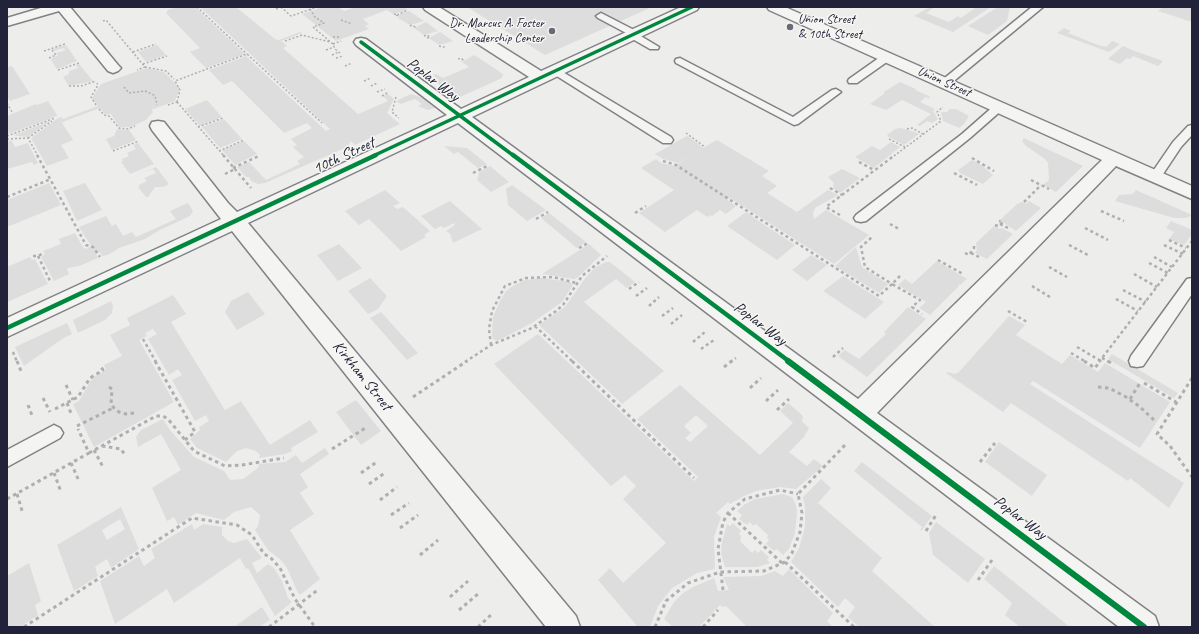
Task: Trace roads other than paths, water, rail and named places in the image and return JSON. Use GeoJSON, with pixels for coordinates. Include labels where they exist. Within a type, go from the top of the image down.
{"type":"FeatureCollection","features":[{"type":"Feature","properties":{"kind":"street"},"geometry":{"type":"LineString","coordinates":[[7,22],[59,7]]}},
{"type":"Feature","properties":{"kind":"street"},"geometry":{"type":"LineString","coordinates":[[63,7],[113,68]]}},
{"type":"Feature","properties":{"kind":"street"},"geometry":{"type":"LineString","coordinates":[[430,7],[549,74]]}},
{"type":"Feature","properties":{"kind":"street","name":"10th Street"},"geometry":{"type":"LineString","coordinates":[[7,328],[692,7]]}},
{"type":"Feature","properties":{"kind":"street","name":"Union Street"},"geometry":{"type":"LineString","coordinates":[[774,7],[1192,193]]}},
{"type":"Feature","properties":{"kind":"street","name":"Poplar Way"},"geometry":{"type":"LineString","coordinates":[[361,42],[1144,627]]}},
{"type":"Feature","properties":{"kind":"street","name":"Kirkham Street"},"geometry":{"type":"LineString","coordinates":[[157,118],[221,208],[246,233],[566,627]]}},
{"type":"Feature","properties":{"kind":"street"},"geometry":{"type":"LineString","coordinates":[[859,414],[1114,158]]}},
{"type":"Feature","properties":{"kind":"lane"},"geometry":{"type":"LineString","coordinates":[[945,82],[1038,7]]}},
{"type":"Feature","properties":{"kind":"lane"},"geometry":{"type":"LineString","coordinates":[[601,16],[654,47]]}},
{"type":"Feature","properties":{"kind":"lane"},"geometry":{"type":"LineString","coordinates":[[853,81],[887,57]]}},
{"type":"Feature","properties":{"kind":"lane"},"geometry":{"type":"LineString","coordinates":[[680,61],[794,122],[836,92]]}},
{"type":"Feature","properties":{"kind":"lane"},"geometry":{"type":"LineString","coordinates":[[549,74],[667,140]]}},
{"type":"Feature","properties":{"kind":"lane"},"geometry":{"type":"LineString","coordinates":[[861,218],[966,136],[999,107]]}},
{"type":"Feature","properties":{"kind":"lane"},"geometry":{"type":"LineString","coordinates":[[1156,176],[1177,144],[1192,128]]}},
{"type":"Feature","properties":{"kind":"lane"},"geometry":{"type":"LineString","coordinates":[[1137,361],[1192,283]]}},
{"type":"Feature","properties":{"kind":"lane"},"geometry":{"type":"LineString","coordinates":[[7,459],[54,433]]}},
{"type":"Feature","properties":{"kind":"place","name":"Union Street & 10th Street"},"geometry":{"type":"Point","coordinates":[790,27]}},
{"type":"Feature","properties":{"kind":"place","name":"Dr. Marcus A. Foster Leadership Center"},"geometry":{"type":"Point","coordinates":[552,31]}}]}
